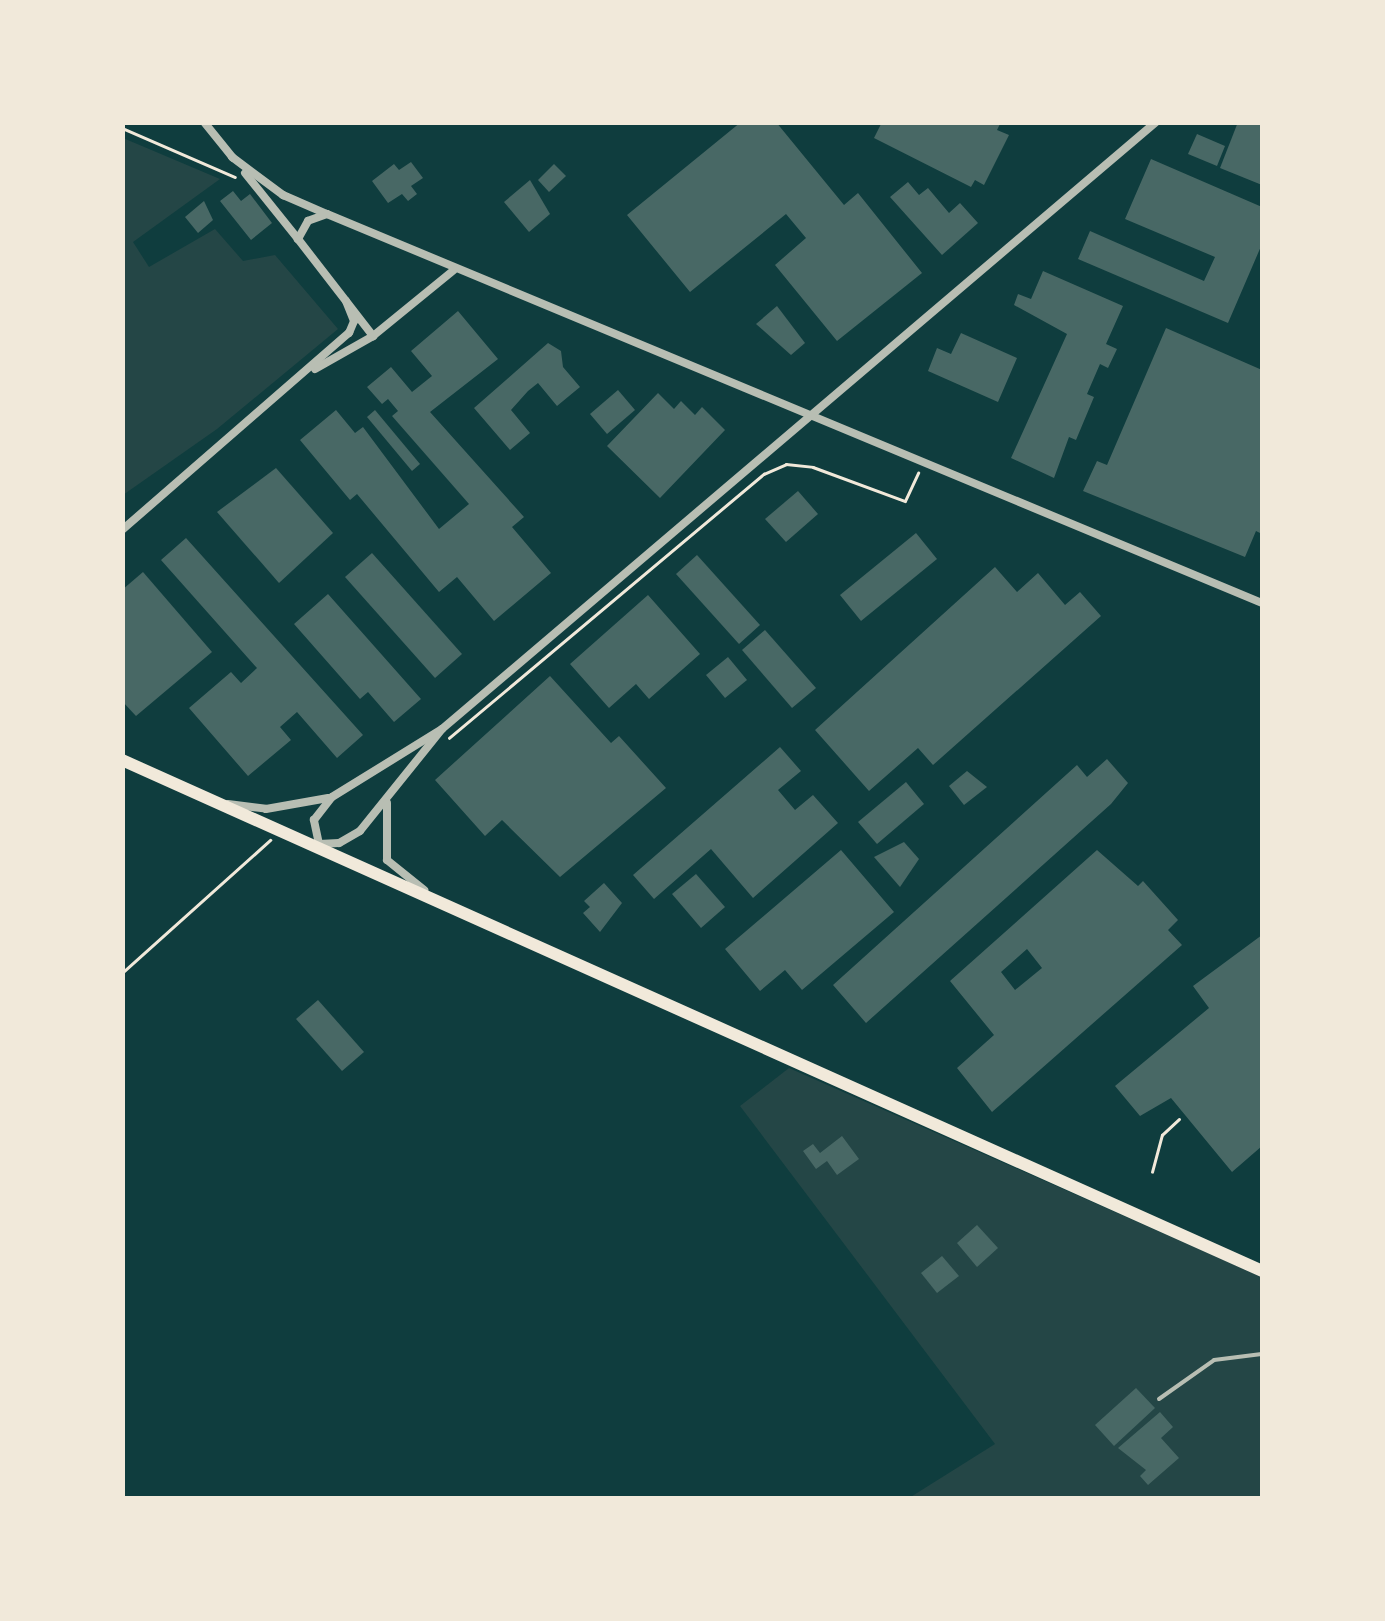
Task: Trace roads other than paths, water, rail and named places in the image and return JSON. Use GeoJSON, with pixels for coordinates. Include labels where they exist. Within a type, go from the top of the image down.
{"type":"FeatureCollection","features":[{"type":"Feature","properties":{"kind":"main road"},"geometry":{"type":"LineString","coordinates":[[122,760],[319,844],[1262,1271]]}},
{"type":"Feature","properties":{"kind":"street"},"geometry":{"type":"LineString","coordinates":[[204,122],[373,336]]}},
{"type":"Feature","properties":{"kind":"street"},"geometry":{"type":"LineString","coordinates":[[227,804],[280,808],[332,797],[442,729],[1156,122]]}},
{"type":"Feature","properties":{"kind":"street"},"geometry":{"type":"LineString","coordinates":[[232,157],[283,195],[454,270],[1262,603]]}},
{"type":"Feature","properties":{"kind":"street"},"geometry":{"type":"LineString","coordinates":[[298,238],[308,221],[326,214]]}},
{"type":"Feature","properties":{"kind":"street"},"geometry":{"type":"LineString","coordinates":[[303,376],[373,336],[454,270]]}},
{"type":"Feature","properties":{"kind":"street"},"geometry":{"type":"LineString","coordinates":[[122,530],[349,333],[354,321],[346,301]]}},
{"type":"Feature","properties":{"kind":"street"},"geometry":{"type":"LineString","coordinates":[[332,797],[314,820],[319,844],[350,839],[387,803],[442,729]]}},
{"type":"Feature","properties":{"kind":"street"},"geometry":{"type":"LineString","coordinates":[[387,803],[388,860],[434,898]]}},
{"type":"Feature","properties":{"kind":"lane"},"geometry":{"type":"LineString","coordinates":[[1158,1399],[1214,1360],[1262,1354]]}}]}
